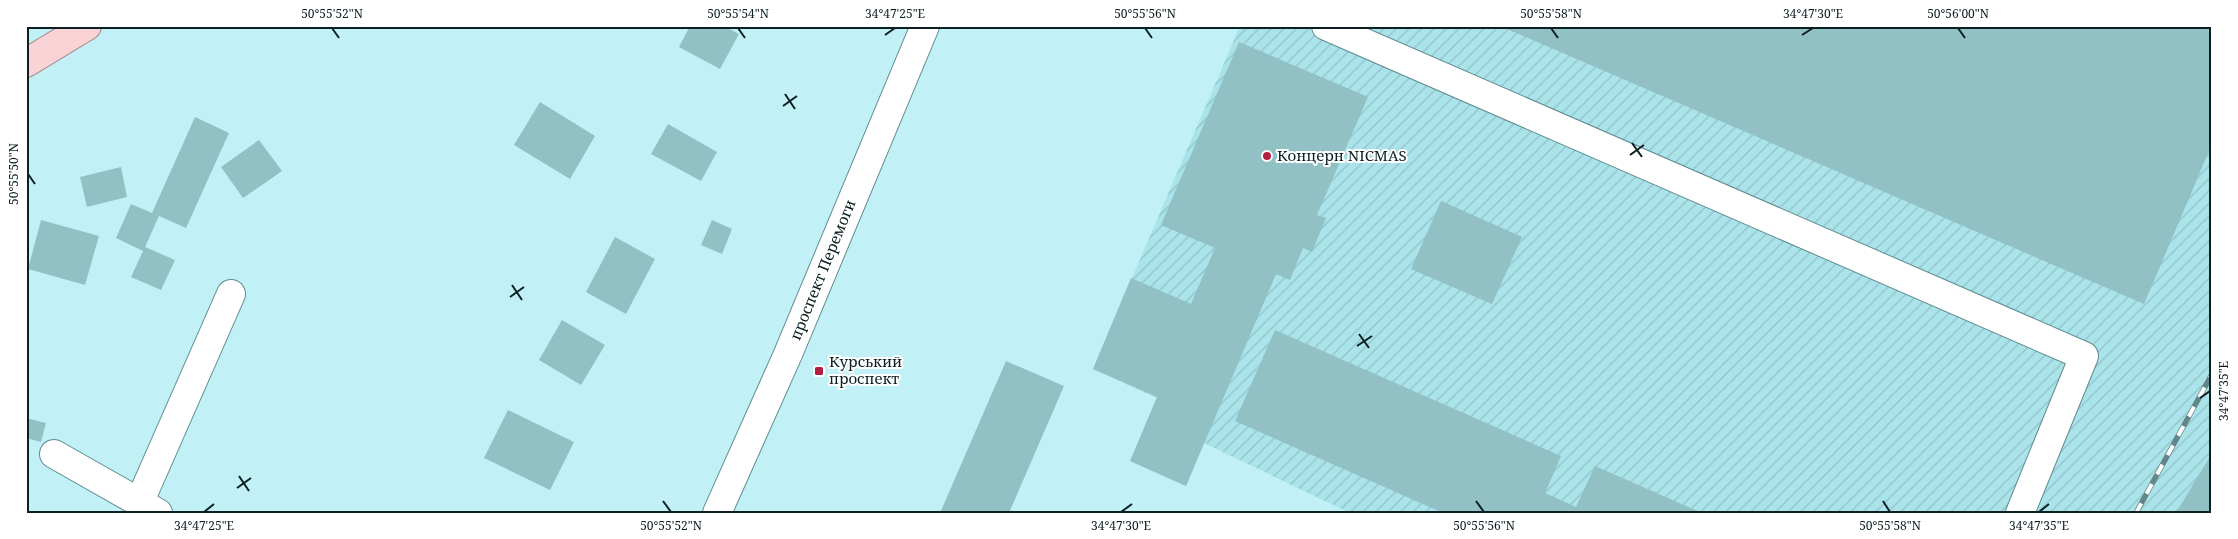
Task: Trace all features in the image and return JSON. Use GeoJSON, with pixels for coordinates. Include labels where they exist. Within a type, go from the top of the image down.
{"type":"FeatureCollection","features":[{"type":"Feature","properties":{"kind":"main road"},"geometry":{"type":"LineString","coordinates":[[26,63],[87,26]]}},
{"type":"Feature","properties":{"kind":"street","name":"проспект Перемоги"},"geometry":{"type":"LineString","coordinates":[[717,513],[788,354],[925,26]]}},
{"type":"Feature","properties":{"kind":"street"},"geometry":{"type":"LineString","coordinates":[[1326,26],[2084,356],[2020,513]]}},
{"type":"Feature","properties":{"kind":"street"},"geometry":{"type":"LineString","coordinates":[[54,454],[149,507],[230,294]]}},
{"type":"Feature","properties":{"kind":"shaded area"},"geometry":{"type":"Polygon","coordinates":[[[1240,26],[2212,26],[2212,513],[1350,513],[1204,443],[1186,486],[1130,461],[1157,398],[1093,369],[1240,26]]]}},
{"type":"Feature","properties":{"kind":"building"},"geometry":{"type":"Polygon","coordinates":[[[690,26],[724,26],[739,34],[720,69],[679,47],[690,26]]]}},
{"type":"Feature","properties":{"kind":"building"},"geometry":{"type":"Polygon","coordinates":[[[1500,26],[2212,26],[2212,144],[2144,304],[1500,26]]]}},
{"type":"Feature","properties":{"kind":"building"},"geometry":{"type":"Polygon","coordinates":[[[1239,42],[1368,97],[1317,215],[1326,218],[1312,252],[1303,248],[1290,280],[1276,274],[1186,486],[1130,461],[1157,397],[1093,369],[1131,278],[1191,304],[1215,248],[1161,225],[1239,42]]]}},
{"type":"Feature","properties":{"kind":"building"},"geometry":{"type":"Polygon","coordinates":[[[540,102],[595,136],[570,179],[514,145],[540,102]]]}},
{"type":"Feature","properties":{"kind":"building"},"geometry":{"type":"Polygon","coordinates":[[[195,117],[229,133],[186,228],[159,216],[145,247],[175,260],[161,290],[131,277],[143,251],[116,238],[131,204],[152,213],[195,117]]]}},
{"type":"Feature","properties":{"kind":"building"},"geometry":{"type":"Polygon","coordinates":[[[668,124],[717,152],[701,181],[651,154],[668,124]]]}},
{"type":"Feature","properties":{"kind":"building"},"geometry":{"type":"Polygon","coordinates":[[[259,140],[282,171],[243,198],[221,167],[259,140]]]}},
{"type":"Feature","properties":{"kind":"building"},"geometry":{"type":"Polygon","coordinates":[[[121,167],[127,197],[87,207],[80,177],[121,167]]]}},
{"type":"Feature","properties":{"kind":"building"},"geometry":{"type":"Polygon","coordinates":[[[1441,201],[1522,237],[1492,304],[1411,269],[1441,201]]]}},
{"type":"Feature","properties":{"kind":"building"},"geometry":{"type":"Polygon","coordinates":[[[41,220],[99,236],[85,285],[28,269],[41,220]]]}},
{"type":"Feature","properties":{"kind":"building"},"geometry":{"type":"Polygon","coordinates":[[[712,220],[732,229],[722,254],[701,245],[712,220]]]}},
{"type":"Feature","properties":{"kind":"building"},"geometry":{"type":"Polygon","coordinates":[[[615,237],[655,259],[626,314],[586,292],[615,237]]]}},
{"type":"Feature","properties":{"kind":"building"},"geometry":{"type":"Polygon","coordinates":[[[562,320],[605,345],[581,385],[539,360],[562,320]]]}},
{"type":"Feature","properties":{"kind":"building"},"geometry":{"type":"Polygon","coordinates":[[[1275,330],[1561,456],[1545,493],[1576,507],[1595,466],[1702,513],[1443,513],[1235,421],[1275,330]]]}},
{"type":"Feature","properties":{"kind":"building"},"geometry":{"type":"Polygon","coordinates":[[[1006,361],[1064,386],[1009,513],[940,513],[1006,361]]]}},
{"type":"Feature","properties":{"kind":"building"},"geometry":{"type":"Polygon","coordinates":[[[508,410],[574,442],[550,490],[484,458],[508,410]]]}},
{"type":"Feature","properties":{"kind":"building"},"geometry":{"type":"Polygon","coordinates":[[[26,418],[46,423],[41,442],[26,438],[26,418]]]}},
{"type":"Feature","properties":{"kind":"building"},"geometry":{"type":"Polygon","coordinates":[[[2212,453],[2212,513],[2176,513],[2212,453]]]}},
{"type":"Feature","properties":{"kind":"railway"},"geometry":{"type":"LineString","coordinates":[[2136,513],[2212,374]]}},
{"type":"Feature","properties":{"kind":"place","name":"Концерн NICMAS"},"geometry":{"type":"Point","coordinates":[1267,156]}},
{"type":"Feature","properties":{"kind":"place","name":"Курський проспект"},"geometry":{"type":"Point","coordinates":[819,371]}}]}
